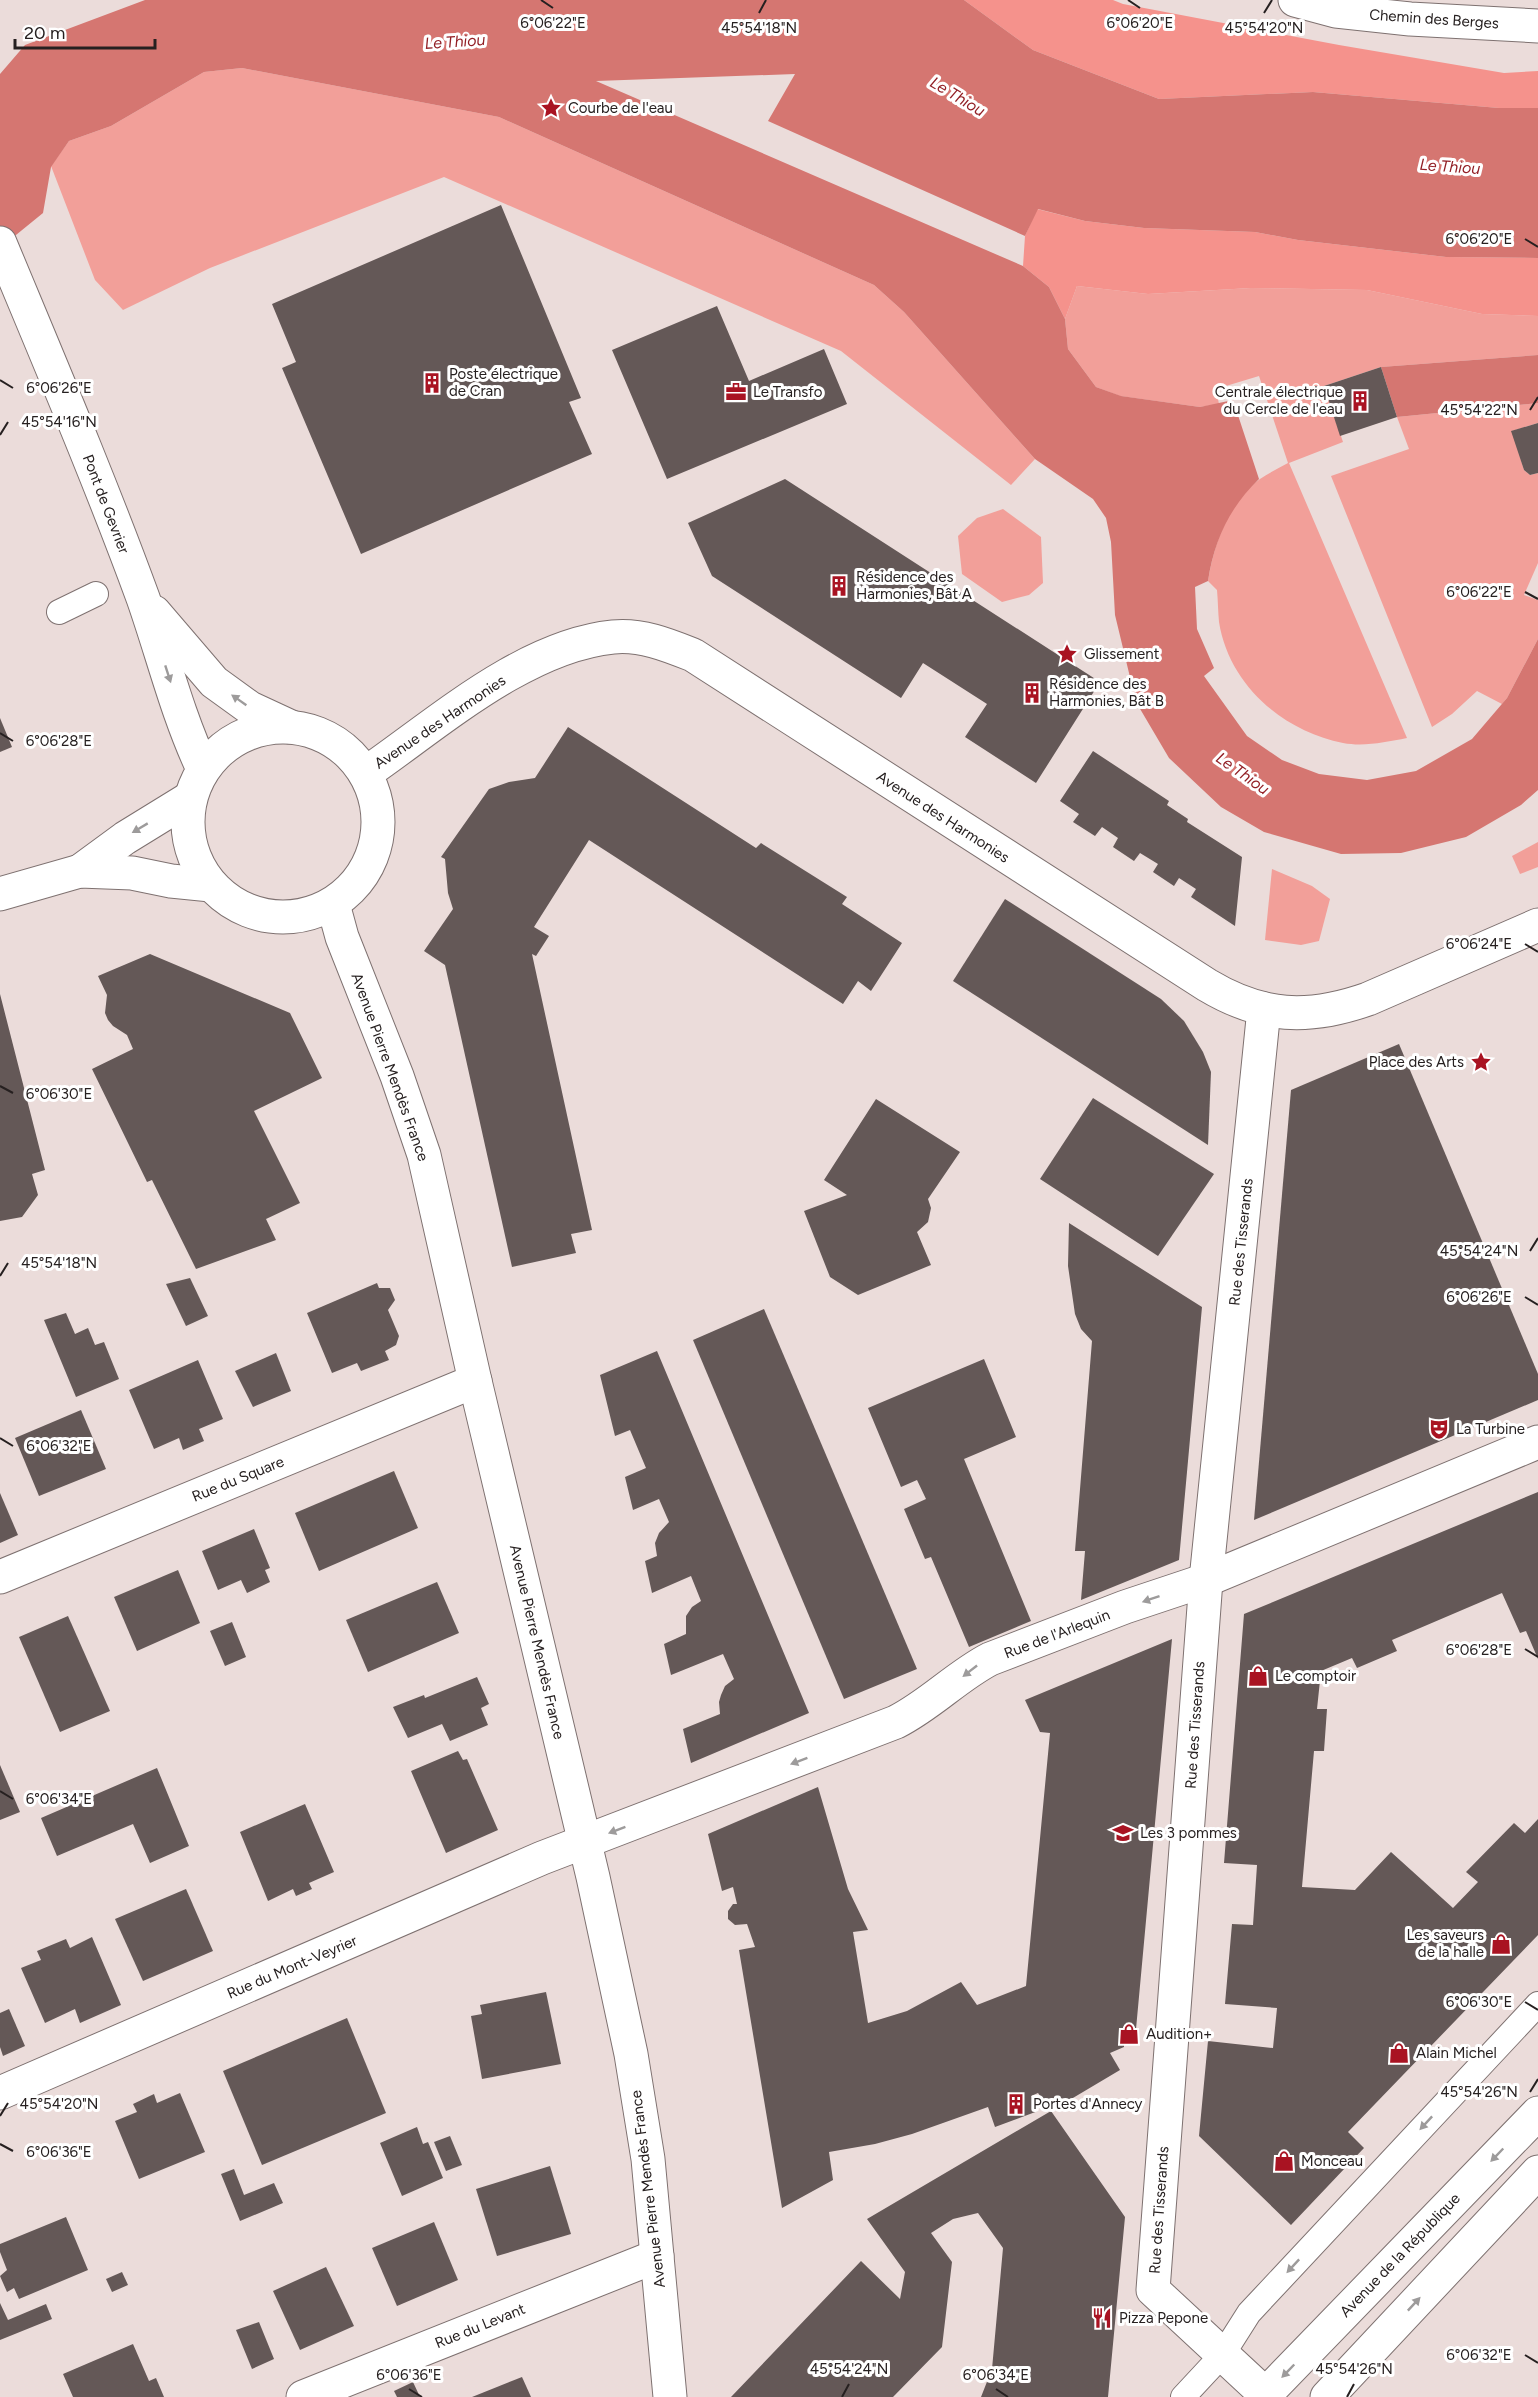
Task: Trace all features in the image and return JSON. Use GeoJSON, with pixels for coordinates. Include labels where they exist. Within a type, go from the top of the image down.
{"type":"FeatureCollection","features":[{"type":"Feature","properties":{"kind":"street","name":"Chemin des Berges"},"geometry":{"type":"LineString","coordinates":[[1295,0],[1336,11],[1410,19],[1538,26]]}},
{"type":"Feature","properties":{"kind":"street","name":"Pont de Gevrier"},"geometry":{"type":"LineString","coordinates":[[0,243],[79,434],[143,599],[186,728],[197,784]]}},
{"type":"Feature","properties":{"kind":"street","name":"Pont de Gevrier"},"geometry":{"type":"LineString","coordinates":[[143,599],[214,682],[250,708],[291,727]]}},
{"type":"Feature","properties":{"kind":"street","name":"Avenue des Harmonies"},"geometry":{"type":"LineString","coordinates":[[366,773],[498,680],[564,648],[614,636],[660,641],[693,655],[1207,985],[1241,1003],[1288,1013],[1317,1013],[1341,1009],[1538,925]]}},
{"type":"Feature","properties":{"kind":"street"},"geometry":{"type":"LineString","coordinates":[[80,871],[197,784],[220,750],[241,736],[265,728],[291,727],[313,732],[334,741],[352,755],[366,773],[376,797],[379,822],[375,848],[366,870],[352,889],[333,904],[309,915],[282,918],[255,915],[231,903],[211,885],[195,859],[188,829],[197,784]]}},
{"type":"Feature","properties":{"kind":"street"},"geometry":{"type":"LineString","coordinates":[[0,894],[80,871],[132,873],[171,881],[211,885]]}},
{"type":"Feature","properties":{"kind":"street","name":"Avenue Pierre Mendès France"},"geometry":{"type":"LineString","coordinates":[[333,904],[342,937],[397,1076],[424,1155],[475,1381],[585,1843],[631,2054],[648,2159],[670,2397]]}},
{"type":"Feature","properties":{"kind":"street","name":"Rue des Tisserands"},"geometry":{"type":"LineString","coordinates":[[1264,1009],[1206,1581],[1153,2290],[1223,2354],[1264,2396]]}},
{"type":"Feature","properties":{"kind":"street","name":"Rue du Square"},"geometry":{"type":"LineString","coordinates":[[0,1577],[475,1381]]}},
{"type":"Feature","properties":{"kind":"street","name":"Rue de l'Arlequin"},"geometry":{"type":"LineString","coordinates":[[585,1843],[896,1722],[921,1708],[975,1666],[990,1659],[1125,1607],[1206,1581],[1538,1442]]}},
{"type":"Feature","properties":{"kind":"street","name":"Rue du Mont-Veyrier"},"geometry":{"type":"LineString","coordinates":[[0,2093],[542,1858],[585,1843]]}},
{"type":"Feature","properties":{"kind":"street","name":"Avenue de la République"},"geometry":{"type":"LineString","coordinates":[[1264,2396],[1538,2113]]}},
{"type":"Feature","properties":{"kind":"street"},"geometry":{"type":"LineString","coordinates":[[1327,2397],[1538,2172]]}},
{"type":"Feature","properties":{"kind":"street","name":"Rue du Levant"},"geometry":{"type":"LineString","coordinates":[[303,2397],[657,2256]]}},
{"type":"Feature","properties":{"kind":"lane"},"geometry":{"type":"LineString","coordinates":[[59,612],[96,594]]}},
{"type":"Feature","properties":{"kind":"lane"},"geometry":{"type":"LineString","coordinates":[[1183,2397],[1223,2354],[1249,2313],[1538,2004]]}},
{"type":"Feature","properties":{"kind":"shaded area"},"geometry":{"type":"Polygon","coordinates":[[[964,0],[1113,0],[1123,4],[1339,45],[1504,73],[1538,71],[1538,108],[1499,108],[1313,92],[1159,99],[1033,50],[964,0]]]}},
{"type":"Feature","properties":{"kind":"shaded area"},"geometry":{"type":"Polygon","coordinates":[[[242,68],[499,117],[874,285],[904,312],[1035,459],[1011,485],[841,351],[444,177],[210,268],[123,310],[95,280],[51,166],[69,141],[111,126],[204,72],[242,68]]]}},
{"type":"Feature","properties":{"kind":"shaded area"},"geometry":{"type":"Polygon","coordinates":[[[1037,209],[1085,221],[1144,228],[1255,232],[1298,240],[1446,257],[1538,258],[1538,316],[1482,314],[1367,290],[1251,288],[1148,294],[1077,286],[1065,319],[1049,287],[1023,266],[1025,236],[1037,209]]]}},
{"type":"Feature","properties":{"kind":"shaded area"},"geometry":{"type":"Polygon","coordinates":[[[1077,286],[1148,294],[1251,288],[1367,290],[1482,314],[1538,316],[1538,355],[1381,367],[1324,386],[1343,442],[1289,463],[1407,738],[1375,744],[1359,744],[1343,743],[1321,737],[1280,716],[1262,702],[1247,685],[1234,666],[1225,645],[1219,622],[1217,590],[1208,581],[1214,553],[1224,525],[1239,499],[1260,479],[1288,463],[1259,376],[1216,389],[1219,404],[1200,407],[1120,396],[1096,387],[1068,349],[1065,319],[1077,286]]]}},
{"type":"Feature","properties":{"kind":"shaded area"},"geometry":{"type":"Polygon","coordinates":[[[1538,403],[1538,423],[1512,431],[1524,470],[1530,475],[1538,473],[1538,563],[1524,595],[1538,600],[1538,639],[1502,704],[1477,691],[1452,714],[1432,727],[1331,476],[1409,449],[1397,417],[1538,403]]]}},
{"type":"Feature","properties":{"kind":"shaded area"},"geometry":{"type":"Polygon","coordinates":[[[1003,509],[1041,537],[1043,583],[1029,595],[1002,602],[962,574],[958,536],[977,518],[1003,509]]]}},
{"type":"Feature","properties":{"kind":"shaded area"},"geometry":{"type":"Polygon","coordinates":[[[1538,842],[1538,867],[1520,874],[1512,856],[1538,842]]]}},
{"type":"Feature","properties":{"kind":"shaded area"},"geometry":{"type":"Polygon","coordinates":[[[1272,869],[1312,886],[1330,899],[1319,941],[1301,945],[1265,940],[1272,869]]]}},
{"type":"Feature","properties":{"kind":"water","name":"Le Thiou"},"geometry":{"type":"Polygon","coordinates":[[[145,0],[964,0],[1033,50],[1159,99],[1313,92],[1499,108],[1538,108],[1538,258],[1446,257],[1298,240],[1255,232],[1144,228],[1085,221],[1038,209],[1025,236],[768,121],[795,74],[596,81],[1023,266],[1049,287],[1065,319],[1068,349],[1096,387],[1121,396],[1200,407],[1233,400],[1259,479],[1239,502],[1224,526],[1214,552],[1208,581],[1195,587],[1197,629],[1214,668],[1204,676],[1247,736],[1282,760],[1319,774],[1367,780],[1416,771],[1472,739],[1507,698],[1538,639],[1538,790],[1521,805],[1466,837],[1401,853],[1341,854],[1264,832],[1221,807],[1169,758],[1136,702],[1115,615],[1111,542],[1106,518],[1093,499],[1035,459],[904,312],[874,285],[499,117],[242,68],[204,72],[111,126],[69,141],[51,167],[43,213],[0,248],[0,74],[25,45],[145,0]]]}},
{"type":"Feature","properties":{"kind":"water"},"geometry":{"type":"Polygon","coordinates":[[[1538,355],[1538,403],[1397,417],[1381,367],[1538,355]]]}},
{"type":"Feature","properties":{"kind":"building","name":"Poste électrique de Cran"},"geometry":{"type":"Polygon","coordinates":[[[501,205],[581,398],[569,402],[592,454],[361,554],[282,368],[296,362],[272,304],[501,205]]]}},
{"type":"Feature","properties":{"kind":"building","name":"Le Transfo"},"geometry":{"type":"Polygon","coordinates":[[[717,306],[749,381],[824,349],[847,404],[667,479],[612,350],[717,306]]]}},
{"type":"Feature","properties":{"kind":"building","name":"Centrale électrique du Cercle de l'eau"},"geometry":{"type":"Polygon","coordinates":[[[1381,367],[1397,417],[1340,436],[1324,386],[1381,367]]]}},
{"type":"Feature","properties":{"kind":"building"},"geometry":{"type":"Polygon","coordinates":[[[1538,423],[1538,473],[1530,475],[1524,470],[1511,431],[1538,423]]]}},
{"type":"Feature","properties":{"kind":"building","name":"Résidence des Harmonies, Bât A"},"geometry":{"type":"Polygon","coordinates":[[[785,479],[1100,682],[1036,783],[965,737],[987,704],[923,663],[901,698],[712,576],[688,523],[785,479]]]}},
{"type":"Feature","properties":{"kind":"building"},"geometry":{"type":"Polygon","coordinates":[[[0,718],[12,747],[0,752],[0,718]]]}},
{"type":"Feature","properties":{"kind":"building"},"geometry":{"type":"Polygon","coordinates":[[[568,727],[756,848],[761,843],[847,897],[842,904],[902,943],[871,991],[858,981],[843,1004],[589,840],[534,927],[549,936],[536,956],[532,954],[592,1230],[571,1234],[576,1253],[512,1267],[445,965],[424,951],[453,909],[448,893],[445,859],[441,857],[489,789],[509,782],[535,778],[568,727]]]}},
{"type":"Feature","properties":{"kind":"building"},"geometry":{"type":"Polygon","coordinates":[[[1093,751],[1169,801],[1167,805],[1188,819],[1187,822],[1242,857],[1235,926],[1191,897],[1196,889],[1179,878],[1174,886],[1153,872],[1158,864],[1140,853],[1134,861],[1113,847],[1118,838],[1102,827],[1095,836],[1073,822],[1079,814],[1060,801],[1093,751]]]}},
{"type":"Feature","properties":{"kind":"building"},"geometry":{"type":"Polygon","coordinates":[[[1005,899],[1161,999],[1184,1021],[1203,1052],[1211,1072],[1208,1145],[953,981],[1005,899]]]}},
{"type":"Feature","properties":{"kind":"building"},"geometry":{"type":"Polygon","coordinates":[[[150,954],[290,1013],[322,1078],[254,1111],[300,1203],[266,1219],[276,1240],[196,1269],[152,1180],[147,1182],[92,1069],[133,1049],[127,1035],[108,1020],[105,1013],[107,995],[98,976],[150,954]]]}},
{"type":"Feature","properties":{"kind":"building"},"geometry":{"type":"Polygon","coordinates":[[[0,994],[45,1170],[32,1174],[38,1195],[22,1217],[0,1221],[0,994]]]}},
{"type":"Feature","properties":{"kind":"building"},"geometry":{"type":"Polygon","coordinates":[[[1399,1044],[1538,1374],[1538,1400],[1254,1520],[1291,1090],[1399,1044]]]}},
{"type":"Feature","properties":{"kind":"building"},"geometry":{"type":"Polygon","coordinates":[[[1093,1098],[1214,1174],[1158,1256],[1040,1179],[1093,1098]]]}},
{"type":"Feature","properties":{"kind":"building"},"geometry":{"type":"Polygon","coordinates":[[[876,1099],[960,1152],[928,1199],[931,1208],[928,1222],[917,1232],[931,1265],[858,1295],[830,1277],[804,1211],[847,1195],[824,1180],[876,1099]]]}},
{"type":"Feature","properties":{"kind":"building"},"geometry":{"type":"Polygon","coordinates":[[[1069,1223],[1202,1307],[1179,1560],[1081,1600],[1085,1551],[1075,1551],[1092,1341],[1081,1329],[1075,1314],[1068,1266],[1069,1223]]]}},
{"type":"Feature","properties":{"kind":"building"},"geometry":{"type":"Polygon","coordinates":[[[190,1278],[208,1316],[186,1326],[166,1284],[190,1278]]]}},
{"type":"Feature","properties":{"kind":"building"},"geometry":{"type":"Polygon","coordinates":[[[377,1283],[379,1288],[390,1288],[395,1300],[388,1310],[399,1336],[396,1345],[385,1351],[389,1360],[361,1371],[357,1363],[332,1373],[307,1313],[377,1283]]]}},
{"type":"Feature","properties":{"kind":"building"},"geometry":{"type":"Polygon","coordinates":[[[764,1309],[917,1669],[844,1699],[693,1340],[764,1309]]]}},
{"type":"Feature","properties":{"kind":"building"},"geometry":{"type":"Polygon","coordinates":[[[66,1313],[75,1334],[88,1328],[95,1345],[104,1342],[119,1379],[76,1397],[44,1320],[66,1313]]]}},
{"type":"Feature","properties":{"kind":"building"},"geometry":{"type":"Polygon","coordinates":[[[657,1351],[809,1713],[691,1763],[683,1729],[720,1714],[721,1695],[725,1686],[734,1679],[723,1654],[671,1675],[664,1644],[686,1634],[686,1616],[692,1607],[701,1601],[691,1576],[652,1593],[645,1561],[657,1556],[655,1543],[659,1533],[669,1522],[659,1499],[633,1510],[625,1477],[646,1468],[630,1430],[615,1436],[600,1375],[657,1351]]]}},
{"type":"Feature","properties":{"kind":"building"},"geometry":{"type":"Polygon","coordinates":[[[276,1353],[291,1391],[253,1407],[235,1371],[276,1353]]]}},
{"type":"Feature","properties":{"kind":"building"},"geometry":{"type":"Polygon","coordinates":[[[984,1359],[1016,1437],[964,1459],[1031,1621],[969,1647],[931,1557],[925,1559],[904,1509],[926,1499],[917,1480],[901,1487],[868,1408],[984,1359]]]}},
{"type":"Feature","properties":{"kind":"building"},"geometry":{"type":"Polygon","coordinates":[[[198,1360],[223,1419],[199,1429],[204,1441],[183,1450],[179,1438],[154,1449],[129,1390],[198,1360]]]}},
{"type":"Feature","properties":{"kind":"building"},"geometry":{"type":"Polygon","coordinates":[[[81,1410],[106,1469],[39,1496],[15,1438],[81,1410]]]}},
{"type":"Feature","properties":{"kind":"building"},"geometry":{"type":"Polygon","coordinates":[[[394,1471],[418,1528],[319,1571],[295,1513],[394,1471]]]}},
{"type":"Feature","properties":{"kind":"building"},"geometry":{"type":"Polygon","coordinates":[[[1538,1492],[1538,1659],[1526,1631],[1520,1633],[1502,1593],[1392,1640],[1397,1651],[1357,1668],[1352,1658],[1321,1671],[1317,1709],[1327,1709],[1324,1751],[1314,1751],[1302,1887],[1355,1890],[1391,1852],[1453,1908],[1478,1882],[1466,1872],[1514,1823],[1525,1833],[1538,1819],[1538,1935],[1348,2132],[1364,2148],[1291,2225],[1199,2136],[1208,2041],[1273,2048],[1277,2008],[1225,2004],[1232,1924],[1253,1925],[1257,1865],[1224,1863],[1244,1614],[1538,1492]]]}},
{"type":"Feature","properties":{"kind":"building"},"geometry":{"type":"Polygon","coordinates":[[[0,1493],[18,1535],[0,1543],[0,1493]]]}},
{"type":"Feature","properties":{"kind":"building"},"geometry":{"type":"Polygon","coordinates":[[[254,1529],[270,1568],[265,1570],[270,1582],[247,1593],[241,1580],[218,1590],[202,1551],[254,1529]]]}},
{"type":"Feature","properties":{"kind":"building"},"geometry":{"type":"Polygon","coordinates":[[[178,1570],[200,1623],[137,1651],[114,1597],[178,1570]]]}},
{"type":"Feature","properties":{"kind":"building"},"geometry":{"type":"Polygon","coordinates":[[[437,1582],[459,1633],[368,1672],[346,1620],[437,1582]]]}},
{"type":"Feature","properties":{"kind":"building"},"geometry":{"type":"Polygon","coordinates":[[[68,1616],[110,1711],[60,1732],[19,1637],[68,1616]]]}},
{"type":"Feature","properties":{"kind":"building"},"geometry":{"type":"Polygon","coordinates":[[[232,1622],[246,1657],[225,1666],[210,1631],[232,1622]]]}},
{"type":"Feature","properties":{"kind":"building"},"geometry":{"type":"Polygon","coordinates":[[[1172,1639],[1135,2040],[1124,2038],[1124,2047],[1110,2053],[1120,2070],[1051,2111],[1038,2093],[1031,2096],[1038,2111],[995,2127],[988,2107],[912,2134],[875,2144],[829,2152],[833,2180],[782,2208],[739,1950],[755,1947],[747,1924],[735,1925],[728,1919],[728,1911],[733,1904],[737,1904],[733,1887],[722,1891],[708,1834],[818,1787],[848,1889],[868,1930],[853,1932],[868,2023],[907,2011],[961,1982],[977,2005],[1026,1986],[1050,1733],[1040,1732],[1025,1700],[1172,1639]]]}},
{"type":"Feature","properties":{"kind":"building"},"geometry":{"type":"Polygon","coordinates":[[[477,1677],[489,1704],[481,1708],[488,1725],[450,1741],[442,1724],[408,1738],[393,1707],[424,1695],[425,1698],[477,1677]]]}},
{"type":"Feature","properties":{"kind":"building"},"geometry":{"type":"Polygon","coordinates":[[[458,1751],[463,1760],[467,1759],[498,1830],[446,1853],[411,1771],[458,1751]]]}},
{"type":"Feature","properties":{"kind":"building"},"geometry":{"type":"Polygon","coordinates":[[[0,1765],[20,1812],[0,1820],[0,1765]]]}},
{"type":"Feature","properties":{"kind":"building"},"geometry":{"type":"Polygon","coordinates":[[[157,1768],[189,1846],[150,1863],[133,1824],[57,1856],[41,1818],[157,1768]]]}},
{"type":"Feature","properties":{"kind":"building"},"geometry":{"type":"Polygon","coordinates":[[[305,1804],[334,1872],[309,1883],[312,1889],[296,1896],[293,1889],[268,1901],[240,1832],[305,1804]]]}},
{"type":"Feature","properties":{"kind":"building"},"geometry":{"type":"Polygon","coordinates":[[[186,1889],[213,1951],[143,1981],[115,1919],[186,1889]]]}},
{"type":"Feature","properties":{"kind":"building"},"geometry":{"type":"Polygon","coordinates":[[[92,1937],[121,2005],[80,2023],[75,2009],[45,2023],[21,1968],[41,1960],[37,1951],[66,1939],[70,1948],[92,1937]]]}},
{"type":"Feature","properties":{"kind":"building"},"geometry":{"type":"Polygon","coordinates":[[[546,1992],[561,2064],[482,2079],[471,2016],[482,2014],[480,2005],[546,1992]]]}},
{"type":"Feature","properties":{"kind":"building"},"geometry":{"type":"Polygon","coordinates":[[[9,2009],[25,2046],[3,2056],[0,2047],[0,2013],[9,2009]]]}},
{"type":"Feature","properties":{"kind":"building"},"geometry":{"type":"Polygon","coordinates":[[[347,2018],[386,2113],[262,2165],[223,2071],[347,2018]]]}},
{"type":"Feature","properties":{"kind":"building"},"geometry":{"type":"Polygon","coordinates":[[[180,2093],[205,2152],[139,2179],[115,2121],[137,2112],[133,2104],[154,2094],[157,2103],[180,2093]]]}},
{"type":"Feature","properties":{"kind":"building"},"geometry":{"type":"Polygon","coordinates":[[[1051,2111],[1125,2217],[1108,2397],[981,2397],[992,2369],[1003,2248],[978,2213],[953,2219],[931,2233],[952,2262],[942,2347],[893,2397],[731,2397],[861,2261],[900,2299],[905,2272],[867,2219],[1051,2111]]]}},
{"type":"Feature","properties":{"kind":"building"},"geometry":{"type":"Polygon","coordinates":[[[417,2127],[423,2144],[428,2142],[443,2178],[402,2196],[380,2143],[417,2127]]]}},
{"type":"Feature","properties":{"kind":"building"},"geometry":{"type":"Polygon","coordinates":[[[450,2136],[462,2165],[446,2171],[434,2142],[450,2136]]]}},
{"type":"Feature","properties":{"kind":"building"},"geometry":{"type":"Polygon","coordinates":[[[550,2166],[571,2234],[497,2256],[476,2189],[550,2166]]]}},
{"type":"Feature","properties":{"kind":"building"},"geometry":{"type":"Polygon","coordinates":[[[234,2169],[244,2195],[274,2183],[283,2203],[240,2221],[221,2174],[234,2169]]]}},
{"type":"Feature","properties":{"kind":"building"},"geometry":{"type":"Polygon","coordinates":[[[66,2217],[88,2270],[19,2299],[14,2288],[7,2292],[0,2276],[7,2270],[0,2252],[0,2244],[66,2217]]]}},
{"type":"Feature","properties":{"kind":"building"},"geometry":{"type":"Polygon","coordinates":[[[434,2222],[458,2280],[397,2306],[372,2248],[434,2222]]]}},
{"type":"Feature","properties":{"kind":"building"},"geometry":{"type":"Polygon","coordinates":[[[326,2267],[354,2326],[300,2350],[273,2291],[326,2267]]]}},
{"type":"Feature","properties":{"kind":"building"},"geometry":{"type":"Polygon","coordinates":[[[122,2272],[128,2285],[112,2292],[106,2279],[122,2272]]]}},
{"type":"Feature","properties":{"kind":"building"},"geometry":{"type":"Polygon","coordinates":[[[0,2303],[8,2320],[46,2304],[52,2319],[0,2340],[0,2303]]]}},
{"type":"Feature","properties":{"kind":"building"},"geometry":{"type":"Polygon","coordinates":[[[259,2322],[274,2359],[252,2369],[236,2330],[259,2322]]]}},
{"type":"Feature","properties":{"kind":"building"},"geometry":{"type":"Polygon","coordinates":[[[133,2344],[149,2381],[156,2378],[164,2397],[73,2397],[63,2374],[133,2344]]]}},
{"type":"Feature","properties":{"kind":"building"},"geometry":{"type":"Polygon","coordinates":[[[522,2377],[531,2397],[472,2397],[522,2377]]]}},
{"type":"Feature","properties":{"kind":"building"},"geometry":{"type":"Polygon","coordinates":[[[413,2382],[420,2397],[397,2397],[394,2391],[413,2382]]]}},
{"type":"Feature","properties":{"kind":"place","name":"Courbe de l'eau"},"geometry":{"type":"Point","coordinates":[551,108]}},
{"type":"Feature","properties":{"kind":"place","name":"Poste électrique de Cran"},"geometry":{"type":"Point","coordinates":[432,383]}},
{"type":"Feature","properties":{"kind":"place","name":"Le Transfo"},"geometry":{"type":"Point","coordinates":[736,392]}},
{"type":"Feature","properties":{"kind":"place","name":"Centrale électrique du Cercle de l'eau"},"geometry":{"type":"Point","coordinates":[1360,401]}},
{"type":"Feature","properties":{"kind":"place","name":"Résidence des Harmonies, Bât A"},"geometry":{"type":"Point","coordinates":[839,586]}},
{"type":"Feature","properties":{"kind":"place","name":"Glissement"},"geometry":{"type":"Point","coordinates":[1067,654]}},
{"type":"Feature","properties":{"kind":"place","name":"Résidence des Harmonies, Bât B"},"geometry":{"type":"Point","coordinates":[1032,693]}},
{"type":"Feature","properties":{"kind":"place","name":"Place des Arts"},"geometry":{"type":"Point","coordinates":[1481,1062]}},
{"type":"Feature","properties":{"kind":"place","name":"La Turbine"},"geometry":{"type":"Point","coordinates":[1439,1429]}},
{"type":"Feature","properties":{"kind":"place","name":"Le comptoir"},"geometry":{"type":"Point","coordinates":[1258,1676]}},
{"type":"Feature","properties":{"kind":"place","name":"Les 3 pommes"},"geometry":{"type":"Point","coordinates":[1123,1833]}},
{"type":"Feature","properties":{"kind":"place","name":"Les saveurs de la halle"},"geometry":{"type":"Point","coordinates":[1501,1944]}},
{"type":"Feature","properties":{"kind":"place","name":"Audition+"},"geometry":{"type":"Point","coordinates":[1129,2034]}},
{"type":"Feature","properties":{"kind":"place","name":"Alain Michel"},"geometry":{"type":"Point","coordinates":[1399,2053]}},
{"type":"Feature","properties":{"kind":"place","name":"Portes d'Annecy"},"geometry":{"type":"Point","coordinates":[1016,2104]}},
{"type":"Feature","properties":{"kind":"place","name":"Monceau"},"geometry":{"type":"Point","coordinates":[1284,2161]}},
{"type":"Feature","properties":{"kind":"place","name":"Pizza Pepone"},"geometry":{"type":"Point","coordinates":[1102,2318]}}]}
